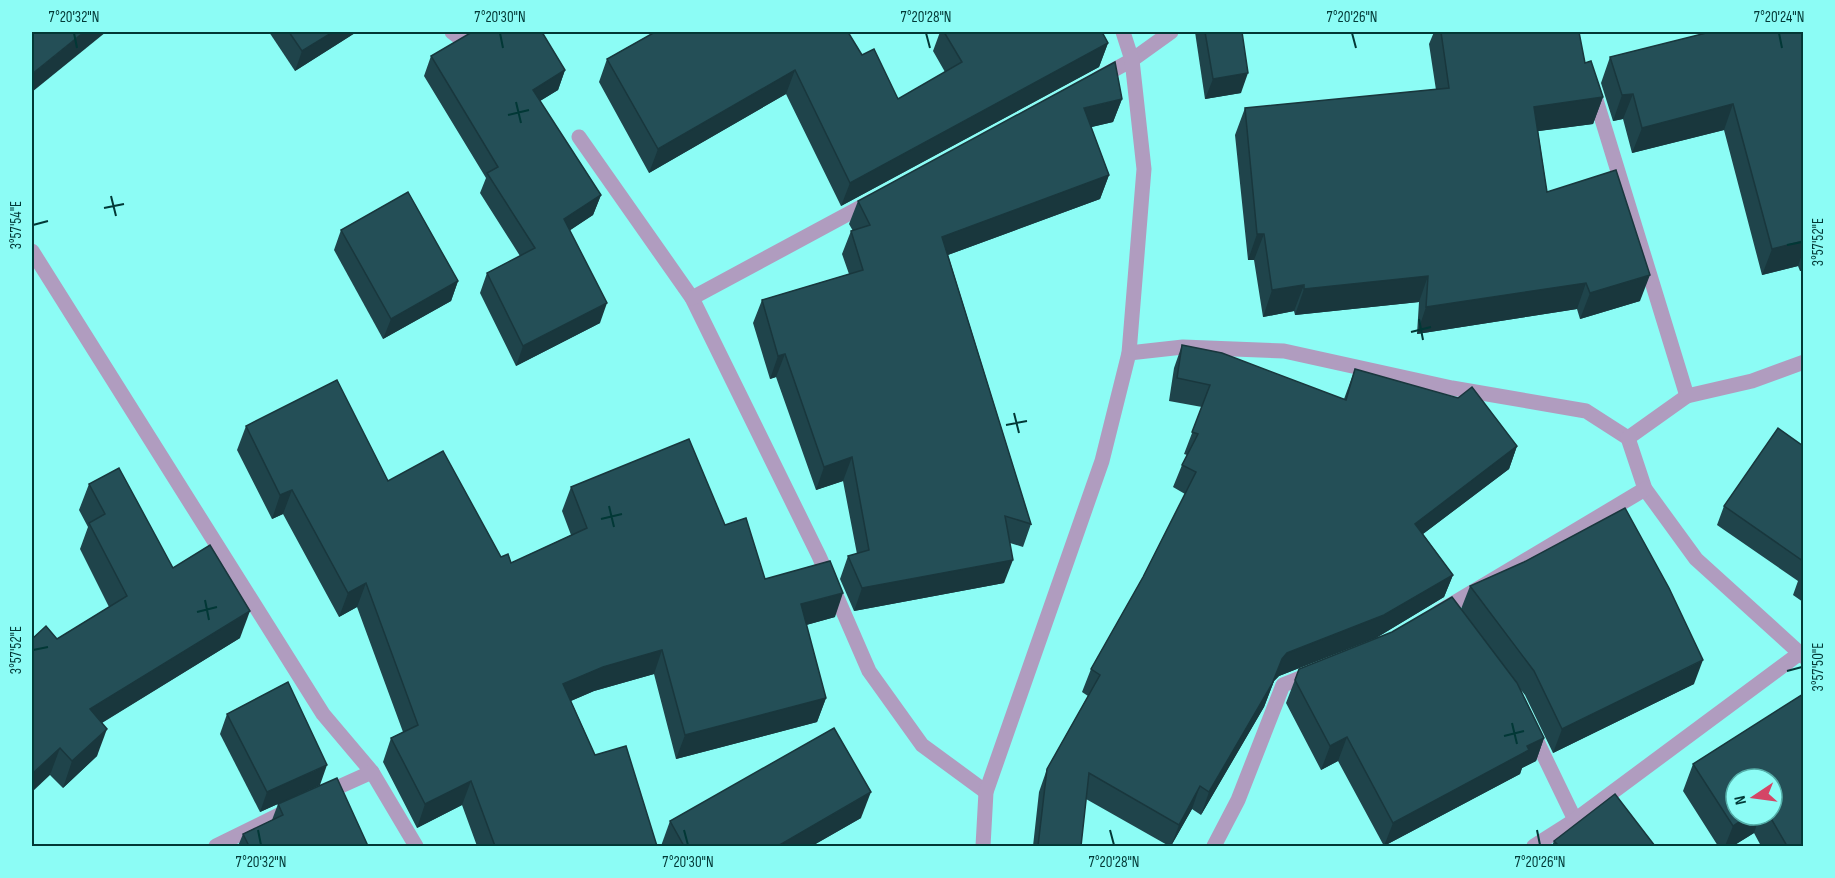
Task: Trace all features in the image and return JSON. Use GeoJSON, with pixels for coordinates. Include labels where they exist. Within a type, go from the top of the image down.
{"type":"FeatureCollection","features":[{"type":"Feature","properties":{"kind":"street"},"geometry":{"type":"LineString","coordinates":[[452,32],[464,41],[484,32]]}},
{"type":"Feature","properties":{"kind":"street"},"geometry":{"type":"LineString","coordinates":[[983,846],[986,792],[1102,461],[1129,353],[1144,169],[1132,60],[1123,32]]}},
{"type":"Feature","properties":{"kind":"street"},"geometry":{"type":"LineString","coordinates":[[1090,83],[1132,60],[1171,32]]}},
{"type":"Feature","properties":{"kind":"street"},"geometry":{"type":"LineString","coordinates":[[1589,77],[1687,396]]}},
{"type":"Feature","properties":{"kind":"street"},"geometry":{"type":"LineString","coordinates":[[579,138],[692,298],[819,556],[869,671],[922,745],[986,792]]}},
{"type":"Feature","properties":{"kind":"street"},"geometry":{"type":"LineString","coordinates":[[692,298],[881,196]]}},
{"type":"Feature","properties":{"kind":"street"},"geometry":{"type":"LineString","coordinates":[[32,251],[323,714],[372,772],[416,846]]}},
{"type":"Feature","properties":{"kind":"street"},"geometry":{"type":"LineString","coordinates":[[1129,353],[1183,347],[1284,351],[1452,388],[1586,411],[1628,438],[1645,489],[1696,559],[1802,655],[1575,820],[1534,846]]}},
{"type":"Feature","properties":{"kind":"street"},"geometry":{"type":"LineString","coordinates":[[1628,438],[1687,396],[1752,381],[1803,362]]}},
{"type":"Feature","properties":{"kind":"street"},"geometry":{"type":"LineString","coordinates":[[1427,619],[1450,612],[1645,489]]}},
{"type":"Feature","properties":{"kind":"street"},"geometry":{"type":"LineString","coordinates":[[1214,846],[1238,800],[1283,685],[1326,668]]}},
{"type":"Feature","properties":{"kind":"street"},"geometry":{"type":"LineString","coordinates":[[1522,712],[1575,820]]}},
{"type":"Feature","properties":{"kind":"street"},"geometry":{"type":"LineString","coordinates":[[216,846],[254,825],[372,772]]}},
{"type":"Feature","properties":{"kind":"building"},"geometry":{"type":"Polygon","coordinates":[[[32,32],[84,32],[32,74],[32,32]]]}},
{"type":"Feature","properties":{"kind":"building"},"geometry":{"type":"Polygon","coordinates":[[[289,32],[333,32],[302,51],[289,32]]]}},
{"type":"Feature","properties":{"kind":"building"},"geometry":{"type":"Polygon","coordinates":[[[472,32],[542,32],[565,70],[533,90],[601,195],[564,219],[607,303],[523,346],[487,273],[535,248],[487,173],[498,167],[431,56],[472,32]]]}},
{"type":"Feature","properties":{"kind":"building"},"geometry":{"type":"Polygon","coordinates":[[[655,32],[848,32],[862,55],[874,49],[898,99],[962,62],[944,32],[1102,32],[1108,43],[850,183],[795,70],[658,149],[607,59],[655,32]]]}},
{"type":"Feature","properties":{"kind":"building"},"geometry":{"type":"Polygon","coordinates":[[[1205,32],[1242,32],[1248,73],[1213,79],[1205,32]]]}},
{"type":"Feature","properties":{"kind":"building"},"geometry":{"type":"Polygon","coordinates":[[[1441,32],[1579,32],[1585,63],[1591,61],[1603,97],[1534,107],[1547,192],[1616,170],[1650,275],[1590,293],[1586,283],[1426,307],[1428,276],[1304,289],[1304,285],[1272,290],[1264,234],[1257,234],[1245,108],[1449,88],[1441,32]]]}},
{"type":"Feature","properties":{"kind":"building"},"geometry":{"type":"Polygon","coordinates":[[[1710,32],[1803,32],[1803,241],[1772,249],[1733,104],[1642,128],[1633,94],[1622,95],[1610,57],[1710,32]]]}},
{"type":"Feature","properties":{"kind":"building"},"geometry":{"type":"Polygon","coordinates":[[[1115,62],[1122,99],[1084,108],[1109,175],[942,237],[1031,524],[1005,516],[1013,560],[862,588],[848,556],[869,550],[852,457],[824,467],[785,354],[778,356],[762,300],[863,270],[851,231],[870,225],[858,201],[1115,62]]]}},
{"type":"Feature","properties":{"kind":"building"},"geometry":{"type":"Polygon","coordinates":[[[408,192],[458,281],[391,319],[341,230],[408,192]]]}},
{"type":"Feature","properties":{"kind":"building"},"geometry":{"type":"Polygon","coordinates":[[[1182,345],[1222,353],[1346,400],[1355,369],[1458,398],[1472,387],[1517,446],[1415,524],[1453,575],[1384,615],[1287,653],[1282,659],[1272,684],[1209,792],[1200,786],[1179,825],[1089,773],[1081,846],[1038,846],[1047,769],[1100,675],[1091,669],[1143,577],[1196,472],[1182,465],[1198,434],[1192,432],[1210,385],[1177,378],[1182,345]]]}},
{"type":"Feature","properties":{"kind":"building"},"geometry":{"type":"Polygon","coordinates":[[[337,380],[388,481],[443,451],[501,557],[508,554],[511,563],[587,528],[571,487],[689,439],[725,525],[746,518],[765,579],[830,561],[843,593],[801,604],[826,698],[685,735],[662,650],[603,667],[563,684],[595,755],[626,746],[657,846],[495,846],[471,781],[425,804],[391,738],[418,725],[366,583],[348,593],[292,490],[280,495],[246,426],[337,380]]]}},
{"type":"Feature","properties":{"kind":"building"},"geometry":{"type":"Polygon","coordinates":[[[1778,428],[1803,446],[1803,561],[1724,506],[1778,428]]]}},
{"type":"Feature","properties":{"kind":"building"},"geometry":{"type":"Polygon","coordinates":[[[119,468],[173,568],[210,545],[250,611],[90,709],[107,729],[72,761],[60,748],[32,774],[32,639],[46,626],[57,639],[127,596],[89,523],[105,514],[89,484],[119,468]]]}},
{"type":"Feature","properties":{"kind":"building"},"geometry":{"type":"Polygon","coordinates":[[[1625,508],[1669,588],[1703,660],[1562,729],[1534,671],[1470,586],[1524,562],[1625,508]]]}},
{"type":"Feature","properties":{"kind":"building"},"geometry":{"type":"Polygon","coordinates":[[[1452,597],[1517,683],[1544,738],[1527,746],[1529,750],[1393,823],[1347,737],[1330,746],[1295,680],[1299,669],[1392,632],[1452,597]]]}},
{"type":"Feature","properties":{"kind":"building"},"geometry":{"type":"Polygon","coordinates":[[[288,682],[327,765],[267,792],[227,714],[288,682]]]}},
{"type":"Feature","properties":{"kind":"building"},"geometry":{"type":"Polygon","coordinates":[[[1803,694],[1803,846],[1787,846],[1776,827],[1784,827],[1784,767],[1724,767],[1724,812],[1693,764],[1803,694]]]}},
{"type":"Feature","properties":{"kind":"building"},"geometry":{"type":"Polygon","coordinates":[[[834,728],[871,792],[778,846],[684,846],[670,821],[834,728]]]}},
{"type":"Feature","properties":{"kind":"building"},"geometry":{"type":"Polygon","coordinates":[[[337,778],[368,846],[249,846],[243,834],[283,815],[278,804],[337,778]]]}},
{"type":"Feature","properties":{"kind":"building"},"geometry":{"type":"Polygon","coordinates":[[[1615,794],[1655,846],[1559,846],[1554,841],[1615,794]]]}}]}
